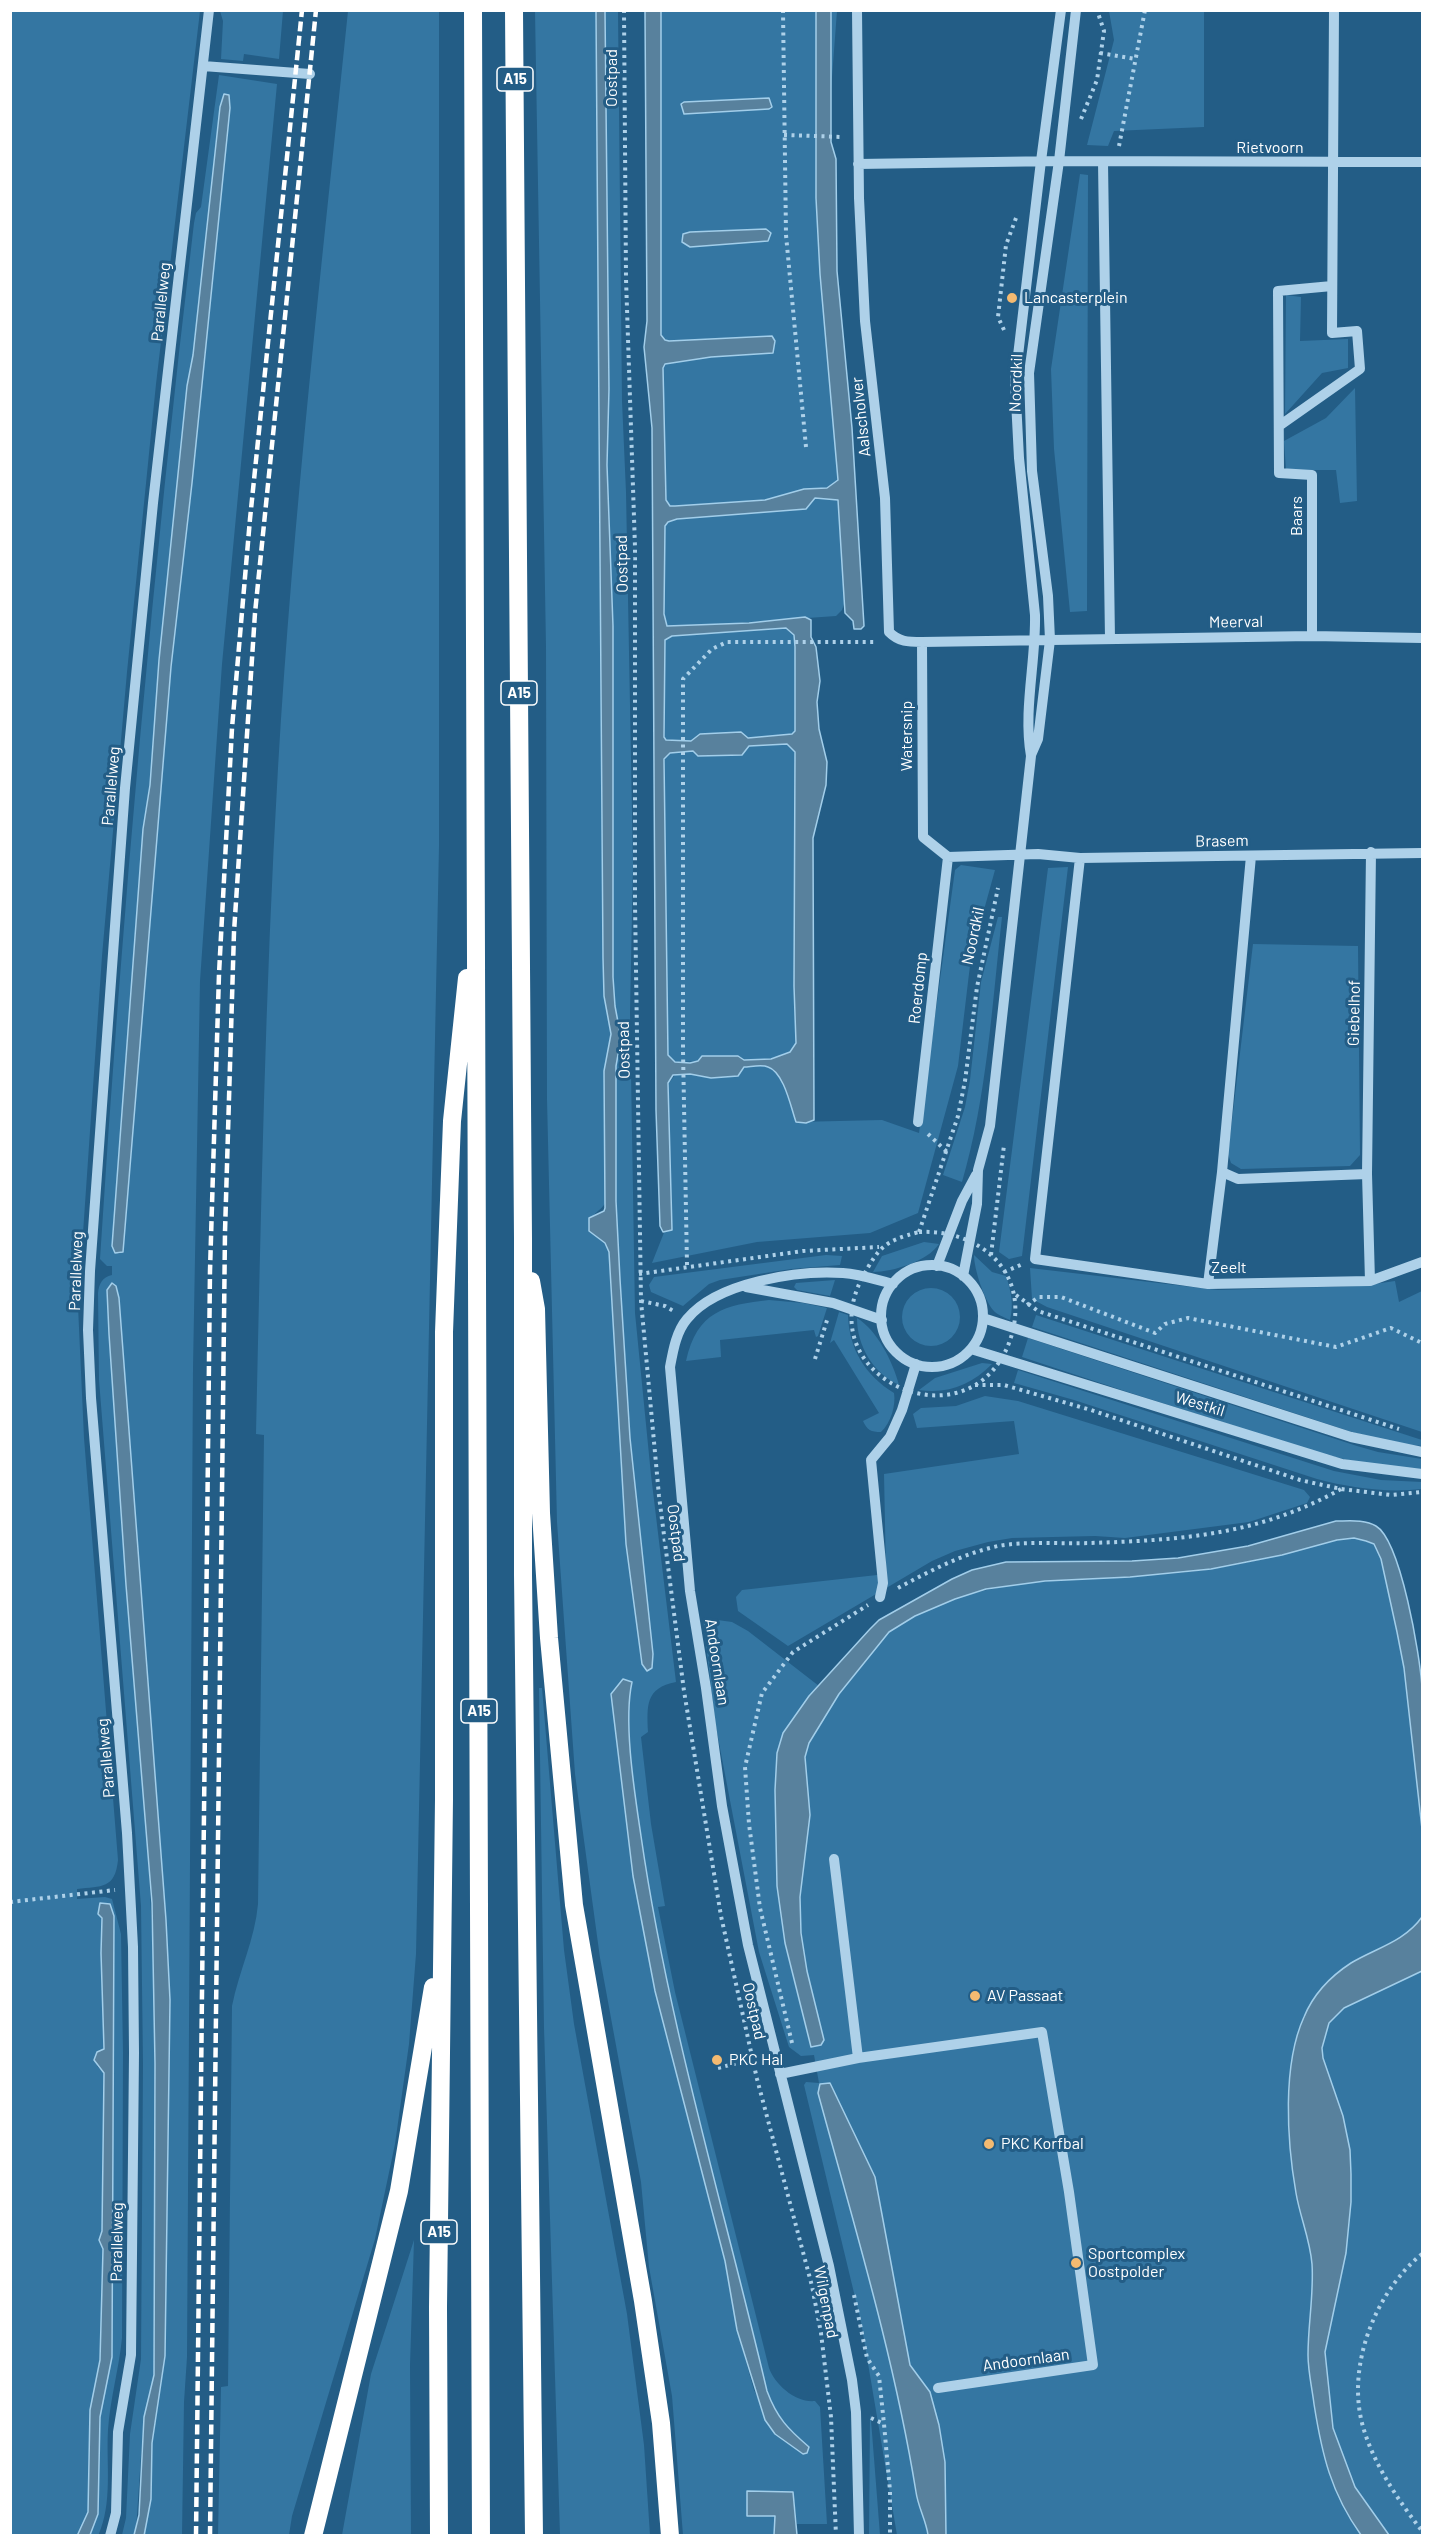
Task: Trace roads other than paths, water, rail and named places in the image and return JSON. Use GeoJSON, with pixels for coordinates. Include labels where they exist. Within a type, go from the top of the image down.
{"type":"FeatureCollection","features":[{"type":"Feature","properties":{"kind":"highway","name":"A15"},"geometry":{"type":"LineString","coordinates":[[473,10],[481,2535]]}},
{"type":"Feature","properties":{"kind":"highway","name":"A15"},"geometry":{"type":"LineString","coordinates":[[514,10],[523,1238],[523,1575],[534,2535]]}},
{"type":"Feature","properties":{"kind":"highway","name":"A15"},"geometry":{"type":"LineString","coordinates":[[439,2535],[438,2307],[445,1320],[452,1121],[477,886]]}},
{"type":"Feature","properties":{"kind":"highway","name":"A15"},"geometry":{"type":"LineString","coordinates":[[523,1238],[536,1309],[543,1536],[549,1638],[573,1905],[643,2301],[662,2423],[670,2535]]}},
{"type":"Feature","properties":{"kind":"highway","name":"A15"},"geometry":{"type":"LineString","coordinates":[[313,2535],[399,2191],[442,1929]]}},
{"type":"Feature","properties":{"kind":"street","name":"Parallelweg"},"geometry":{"type":"LineString","coordinates":[[110,2535],[116,2513],[118,2432],[129,2363],[131,2328],[134,2053],[130,1889],[91,1398],[88,1330],[90,1271],[125,788],[153,503],[209,10]]}},
{"type":"Feature","properties":{"kind":"street","name":"Aalscholver"},"geometry":{"type":"LineString","coordinates":[[857,10],[858,164],[866,321],[885,498],[889,632],[905,642],[922,642]]}},
{"type":"Feature","properties":{"kind":"street","name":"Noordkil"},"geometry":{"type":"LineString","coordinates":[[963,1276],[976,1204],[978,1170],[990,1126],[1022,855],[1031,756],[1028,734],[1035,639],[1032,574],[1019,458],[1015,381],[1061,10]]}},
{"type":"Feature","properties":{"kind":"street","name":"Noordkil"},"geometry":{"type":"LineString","coordinates":[[1031,756],[1038,739],[1050,640],[1048,596],[1032,471],[1029,373],[1059,161],[1076,10]]}},
{"type":"Feature","properties":{"kind":"street"},"geometry":{"type":"LineString","coordinates":[[1279,426],[1360,369],[1357,331],[1332,333],[1334,10]]}},
{"type":"Feature","properties":{"kind":"street"},"geometry":{"type":"LineString","coordinates":[[203,66],[310,74]]}},
{"type":"Feature","properties":{"kind":"street"},"geometry":{"type":"LineString","coordinates":[[858,164],[1041,161]]}},
{"type":"Feature","properties":{"kind":"street","name":"Rietvoorn"},"geometry":{"type":"LineString","coordinates":[[1041,161],[1422,162]]}},
{"type":"Feature","properties":{"kind":"street"},"geometry":{"type":"LineString","coordinates":[[1103,162],[1110,639]]}},
{"type":"Feature","properties":{"kind":"street","name":"Baars"},"geometry":{"type":"LineString","coordinates":[[1312,636],[1312,475],[1279,473],[1278,291],[1332,286]]}},
{"type":"Feature","properties":{"kind":"street","name":"Meerval"},"geometry":{"type":"LineString","coordinates":[[1035,639],[1312,636],[1422,638]]}},
{"type":"Feature","properties":{"kind":"street"},"geometry":{"type":"LineString","coordinates":[[922,642],[1035,639]]}},
{"type":"Feature","properties":{"kind":"street","name":"Watersnip"},"geometry":{"type":"LineString","coordinates":[[922,642],[923,837],[948,857]]}},
{"type":"Feature","properties":{"kind":"street","name":"Giebelhof"},"geometry":{"type":"LineString","coordinates":[[1370,1281],[1367,1174],[1371,852]]}},
{"type":"Feature","properties":{"kind":"street","name":"Brasem"},"geometry":{"type":"LineString","coordinates":[[1022,855],[1080,858],[1422,853]]}},
{"type":"Feature","properties":{"kind":"street"},"geometry":{"type":"LineString","coordinates":[[948,857],[1022,855]]}},
{"type":"Feature","properties":{"kind":"street"},"geometry":{"type":"LineString","coordinates":[[1208,1284],[1222,1172],[1251,856]]}},
{"type":"Feature","properties":{"kind":"street","name":"Roerdomp"},"geometry":{"type":"LineString","coordinates":[[918,1122],[948,857]]}},
{"type":"Feature","properties":{"kind":"street","name":"Zeelt"},"geometry":{"type":"LineString","coordinates":[[1080,858],[1035,1259],[1208,1284],[1370,1281],[1422,1262]]}},
{"type":"Feature","properties":{"kind":"street","name":"Noordkil"},"geometry":{"type":"LineString","coordinates":[[937,1266],[962,1201],[978,1170]]}},
{"type":"Feature","properties":{"kind":"street"},"geometry":{"type":"LineString","coordinates":[[1222,1172],[1238,1179],[1367,1174]]}},
{"type":"Feature","properties":{"kind":"street"},"geometry":{"type":"LineString","coordinates":[[927,1266],[956,1271],[963,1276],[978,1294],[983,1318],[980,1335],[971,1349],[962,1358],[946,1365],[928,1367],[903,1358],[892,1347],[885,1335],[882,1320],[884,1301],[893,1284],[908,1271],[927,1266]]}},
{"type":"Feature","properties":{"kind":"street","name":"Andoornlaan"},"geometry":{"type":"LineString","coordinates":[[859,2535],[856,2412],[829,2266],[748,1945],[722,1806],[690,1592],[670,1366],[674,1346],[686,1319],[705,1303],[743,1287],[776,1278],[843,1273],[893,1284]]}},
{"type":"Feature","properties":{"kind":"street"},"geometry":{"type":"LineString","coordinates":[[743,1287],[833,1303],[882,1320]]}},
{"type":"Feature","properties":{"kind":"street","name":"Westkil"},"geometry":{"type":"LineString","coordinates":[[983,1318],[1352,1437],[1422,1452]]}},
{"type":"Feature","properties":{"kind":"street","name":"Westkil"},"geometry":{"type":"LineString","coordinates":[[971,1349],[1342,1464],[1422,1474]]}},
{"type":"Feature","properties":{"kind":"street"},"geometry":{"type":"LineString","coordinates":[[880,1597],[883,1583],[871,1460],[890,1437],[916,1364]]}},
{"type":"Feature","properties":{"kind":"street"},"geometry":{"type":"LineString","coordinates":[[834,1859],[858,2058]]}},
{"type":"Feature","properties":{"kind":"street","name":"Andoornlaan"},"geometry":{"type":"LineString","coordinates":[[780,2074],[858,2058],[1042,2032],[1069,2192],[1093,2365],[938,2388]]}},
{"type":"Feature","properties":{"kind":"railway"},"geometry":{"type":"LineString","coordinates":[[196,2536],[210,1271],[219,974],[232,728],[250,519],[302,10]]}},
{"type":"Feature","properties":{"kind":"railway"},"geometry":{"type":"LineString","coordinates":[[210,2536],[225,1232],[234,932],[255,613],[316,10]]}},
{"type":"Feature","properties":{"kind":"place","name":"Lancasterplein"},"geometry":{"type":"Point","coordinates":[1012,298]}},
{"type":"Feature","properties":{"kind":"place","name":"AV Passaat"},"geometry":{"type":"Point","coordinates":[975,1996]}},
{"type":"Feature","properties":{"kind":"place","name":"PKC Hal"},"geometry":{"type":"Point","coordinates":[717,2060]}},
{"type":"Feature","properties":{"kind":"place","name":"PKC Korfbal"},"geometry":{"type":"Point","coordinates":[989,2144]}},
{"type":"Feature","properties":{"kind":"place","name":"Sportcomplex Oostpolder"},"geometry":{"type":"Point","coordinates":[1076,2263]}}]}
